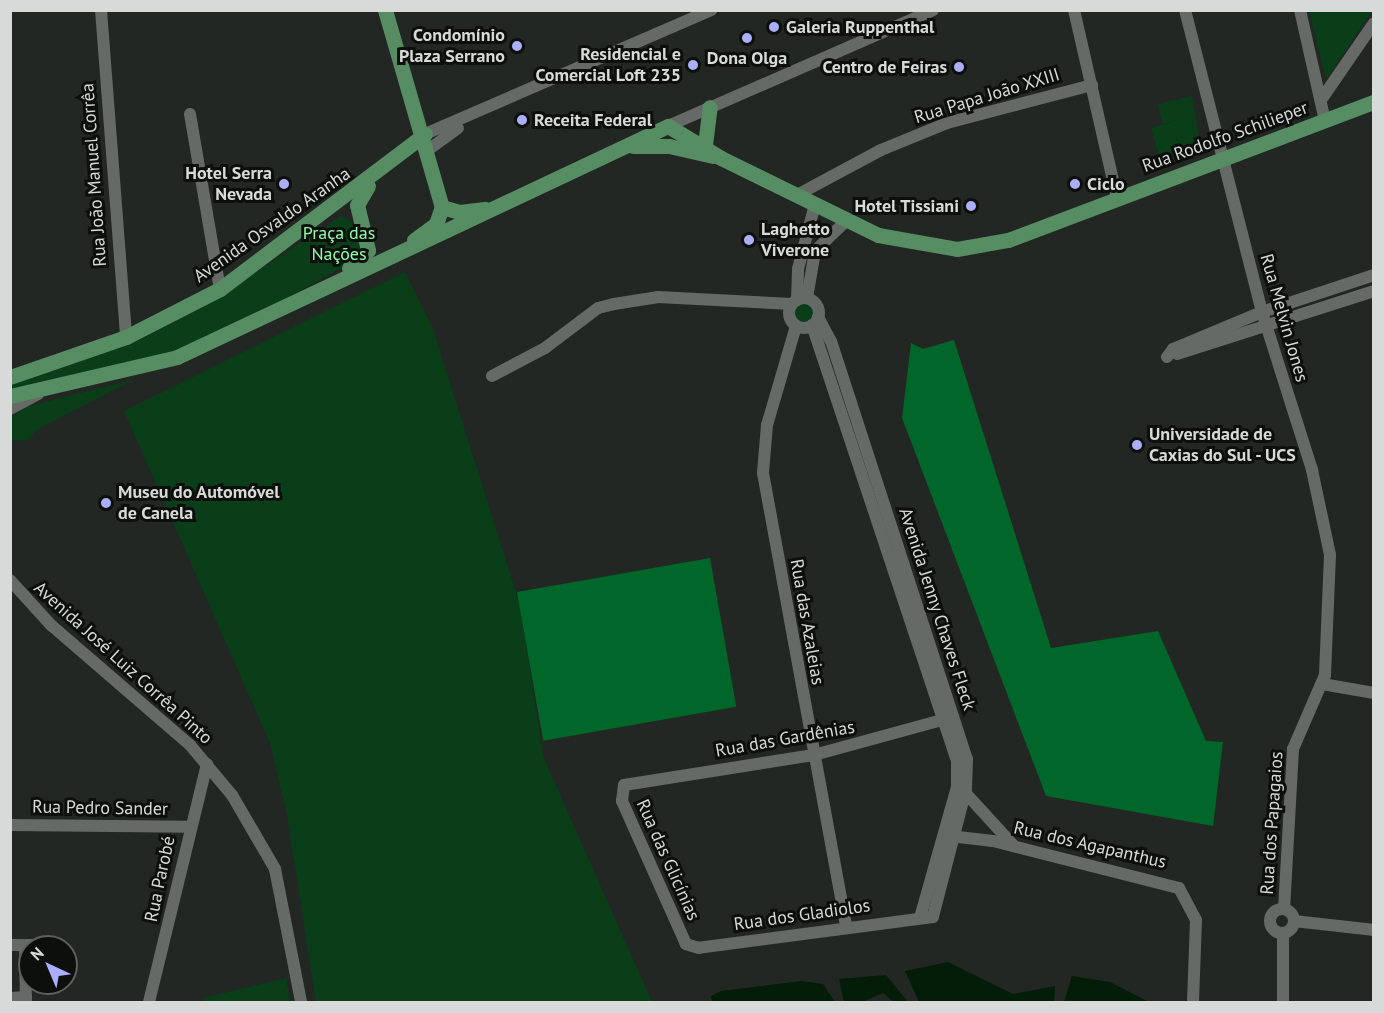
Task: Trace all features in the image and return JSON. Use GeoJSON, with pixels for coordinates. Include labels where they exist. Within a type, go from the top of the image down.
{"type":"FeatureCollection","features":[{"type":"Feature","properties":{"kind":"main road"},"geometry":{"type":"LineString","coordinates":[[383,259],[430,230],[442,207],[424,134],[385,10]]}},
{"type":"Feature","properties":{"kind":"main road","name":"Rua Rodolfo Schilieper"},"geometry":{"type":"LineString","coordinates":[[621,147],[669,146],[721,158],[847,220],[903,242],[957,249],[1008,240],[1116,197],[1374,102]]}},
{"type":"Feature","properties":{"kind":"main road"},"geometry":{"type":"LineString","coordinates":[[705,145],[710,107]]}},
{"type":"Feature","properties":{"kind":"main road"},"geometry":{"type":"LineString","coordinates":[[10,396],[158,365],[668,126]]}},
{"type":"Feature","properties":{"kind":"main road","name":"Rua Rodolfo Schilieper"},"geometry":{"type":"LineString","coordinates":[[668,126],[705,145],[721,158]]}},
{"type":"Feature","properties":{"kind":"main road","name":"Avenida Osvaldo Aranha"},"geometry":{"type":"LineString","coordinates":[[10,377],[126,337],[220,289],[306,229],[396,160],[424,134]]}},
{"type":"Feature","properties":{"kind":"main road"},"geometry":{"type":"LineString","coordinates":[[396,160],[418,160],[433,174]]}},
{"type":"Feature","properties":{"kind":"main road"},"geometry":{"type":"LineString","coordinates":[[377,174],[357,201],[359,217],[366,234],[383,259]]}},
{"type":"Feature","properties":{"kind":"main road"},"geometry":{"type":"LineString","coordinates":[[442,207],[459,212],[502,203]]}},
{"type":"Feature","properties":{"kind":"main road"},"geometry":{"type":"LineString","coordinates":[[306,229],[341,209],[359,217]]}},
{"type":"Feature","properties":{"kind":"main road"},"geometry":{"type":"LineString","coordinates":[[315,291],[365,256],[366,234]]}},
{"type":"Feature","properties":{"kind":"street","name":"Rua João Manuel Corrêa"},"geometry":{"type":"LineString","coordinates":[[101,10],[126,337]]}},
{"type":"Feature","properties":{"kind":"street","name":"Avenida Osvaldo Aranha"},"geometry":{"type":"LineString","coordinates":[[424,134],[479,115],[711,10]]}},
{"type":"Feature","properties":{"kind":"street"},"geometry":{"type":"LineString","coordinates":[[668,126],[922,12],[933,10]]}},
{"type":"Feature","properties":{"kind":"street"},"geometry":{"type":"LineString","coordinates":[[1074,10],[1116,197]]}},
{"type":"Feature","properties":{"kind":"street","name":"Rua Melvin Jones"},"geometry":{"type":"LineString","coordinates":[[1185,10],[1266,327],[1326,524],[1329,638]]}},
{"type":"Feature","properties":{"kind":"street"},"geometry":{"type":"LineString","coordinates":[[1300,10],[1325,121]]}},
{"type":"Feature","properties":{"kind":"street"},"geometry":{"type":"LineString","coordinates":[[1321,100],[1374,23]]}},
{"type":"Feature","properties":{"kind":"street","name":"Rua Papa João XXIII"},"geometry":{"type":"LineString","coordinates":[[797,195],[881,150],[947,123],[1092,84]]}},
{"type":"Feature","properties":{"kind":"street"},"geometry":{"type":"LineString","coordinates":[[190,114],[220,289]]}},
{"type":"Feature","properties":{"kind":"street","name":"Avenida Osvaldo Aranha"},"geometry":{"type":"LineString","coordinates":[[428,150],[479,115]]}},
{"type":"Feature","properties":{"kind":"street"},"geometry":{"type":"LineString","coordinates":[[798,301],[798,269],[815,204]]}},
{"type":"Feature","properties":{"kind":"street"},"geometry":{"type":"LineString","coordinates":[[815,321],[796,326],[789,316],[798,301],[815,251],[847,220]]}},
{"type":"Feature","properties":{"kind":"street"},"geometry":{"type":"LineString","coordinates":[[1374,275],[1262,312],[1173,349],[1167,357],[1374,291]]}},
{"type":"Feature","properties":{"kind":"street"},"geometry":{"type":"LineString","coordinates":[[492,376],[545,348],[598,308],[614,304],[668,297],[798,301]]}},
{"type":"Feature","properties":{"kind":"street","name":"Avenida Jenny Chaves Fleck"},"geometry":{"type":"LineString","coordinates":[[798,301],[815,303],[815,321],[831,341],[947,718],[957,762],[961,788],[926,917]]}},
{"type":"Feature","properties":{"kind":"street","name":"Rua das Azaleias"},"geometry":{"type":"LineString","coordinates":[[796,326],[764,440],[763,473],[846,926]]}},
{"type":"Feature","properties":{"kind":"street"},"geometry":{"type":"LineString","coordinates":[[10,409],[50,388]]}},
{"type":"Feature","properties":{"kind":"street","name":"Avenida José Luiz Corrêa Pinto"},"geometry":{"type":"LineString","coordinates":[[10,580],[51,625],[207,764],[251,823],[275,869],[302,1002]]}},
{"type":"Feature","properties":{"kind":"street","name":"Rua dos Papagaios"},"geometry":{"type":"LineString","coordinates":[[1283,933],[1272,927],[1271,918],[1284,909],[1293,749],[1322,684],[1329,638]]}},
{"type":"Feature","properties":{"kind":"street"},"geometry":{"type":"LineString","coordinates":[[1322,684],[1374,693]]}},
{"type":"Feature","properties":{"kind":"street","name":"Rua das Gardênias"},"geometry":{"type":"LineString","coordinates":[[622,787],[814,755],[947,718]]}},
{"type":"Feature","properties":{"kind":"street","name":"Rua Parobé"},"geometry":{"type":"LineString","coordinates":[[149,1002],[189,827],[207,764]]}},
{"type":"Feature","properties":{"kind":"street","name":"Rua das Glicínias"},"geometry":{"type":"LineString","coordinates":[[622,787],[622,801],[689,946]]}},
{"type":"Feature","properties":{"kind":"street"},"geometry":{"type":"LineString","coordinates":[[961,788],[1014,846]]}},
{"type":"Feature","properties":{"kind":"street","name":"Rua Pedro Sander"},"geometry":{"type":"LineString","coordinates":[[10,825],[189,827]]}},
{"type":"Feature","properties":{"kind":"street","name":"Rua dos Agapanthus"},"geometry":{"type":"LineString","coordinates":[[949,836],[1014,846],[1179,888],[1196,920],[1193,1002]]}},
{"type":"Feature","properties":{"kind":"street"},"geometry":{"type":"LineString","coordinates":[[1284,909],[1294,921],[1374,930]]}},
{"type":"Feature","properties":{"kind":"street","name":"Rua dos Gladiolos"},"geometry":{"type":"LineString","coordinates":[[689,946],[926,917]]}},
{"type":"Feature","properties":{"kind":"street"},"geometry":{"type":"LineString","coordinates":[[1283,1002],[1283,933],[1294,921]]}},
{"type":"Feature","properties":{"kind":"street"},"geometry":{"type":"LineString","coordinates":[[10,998],[26,1000]]}},
{"type":"Feature","properties":{"kind":"green space"},"geometry":{"type":"Polygon","coordinates":[[[1309,11],[1372,11],[1328,77],[1325,76],[1309,11]]]}},
{"type":"Feature","properties":{"kind":"green space"},"geometry":{"type":"Polygon","coordinates":[[[1192,96],[1200,145],[1159,156],[1151,128],[1186,118],[1162,124],[1158,104],[1192,96]]]}},
{"type":"Feature","properties":{"kind":"green space","name":"Praça das Nações"},"geometry":{"type":"Polygon","coordinates":[[[341,216],[355,224],[363,248],[356,260],[273,305],[178,351],[11,391],[11,383],[129,345],[200,309],[341,216]]]}},
{"type":"Feature","properties":{"kind":"green space"},"geometry":{"type":"Polygon","coordinates":[[[405,272],[433,329],[520,605],[543,756],[652,1002],[316,1002],[287,815],[270,743],[124,411],[405,272]]]}},
{"type":"Feature","properties":{"kind":"green space"},"geometry":{"type":"Polygon","coordinates":[[[800,304],[808,304],[813,309],[811,320],[800,322],[795,317],[795,309],[800,304]]]}},
{"type":"Feature","properties":{"kind":"green space"},"geometry":{"type":"Polygon","coordinates":[[[954,340],[1051,648],[1158,631],[1206,741],[1223,742],[1213,826],[1046,796],[902,418],[911,343],[923,349],[954,340]]]}},
{"type":"Feature","properties":{"kind":"green space"},"geometry":{"type":"Polygon","coordinates":[[[135,379],[39,428],[27,440],[11,440],[11,418],[25,407],[135,379]]]}},
{"type":"Feature","properties":{"kind":"green space"},"geometry":{"type":"Polygon","coordinates":[[[710,558],[736,707],[543,741],[517,592],[710,558]]]}},
{"type":"Feature","properties":{"kind":"green space"},"geometry":{"type":"Polygon","coordinates":[[[286,978],[290,1002],[202,1002],[203,998],[286,978]]]}},
{"type":"Feature","properties":{"kind":"shaded area"},"geometry":{"type":"Polygon","coordinates":[[[948,962],[1013,994],[1055,986],[1054,1002],[919,1002],[905,971],[948,962]]]}},
{"type":"Feature","properties":{"kind":"shaded area"},"geometry":{"type":"Polygon","coordinates":[[[886,975],[908,1002],[894,1002],[883,993],[862,1002],[844,1002],[839,979],[886,975]]]}},
{"type":"Feature","properties":{"kind":"shaded area"},"geometry":{"type":"Polygon","coordinates":[[[1072,976],[1110,982],[1149,1002],[1064,1002],[1072,976]]]}},
{"type":"Feature","properties":{"kind":"shaded area"},"geometry":{"type":"Polygon","coordinates":[[[802,981],[823,984],[835,1002],[712,1002],[711,996],[721,991],[802,981]]]}},
{"type":"Feature","properties":{"kind":"place","name":"Galeria Ruppenthal"},"geometry":{"type":"Point","coordinates":[774,27]}},
{"type":"Feature","properties":{"kind":"place","name":"Dona Olga"},"geometry":{"type":"Point","coordinates":[747,38]}},
{"type":"Feature","properties":{"kind":"place","name":"Condomínio Plaza Serrano"},"geometry":{"type":"Point","coordinates":[517,46]}},
{"type":"Feature","properties":{"kind":"place","name":"Residencial e Comercial Loft 235"},"geometry":{"type":"Point","coordinates":[693,65]}},
{"type":"Feature","properties":{"kind":"place","name":"Centro de Feiras"},"geometry":{"type":"Point","coordinates":[959,67]}},
{"type":"Feature","properties":{"kind":"place","name":"Receita Federal"},"geometry":{"type":"Point","coordinates":[522,120]}},
{"type":"Feature","properties":{"kind":"place","name":"Hotel Serra Nevada"},"geometry":{"type":"Point","coordinates":[284,184]}},
{"type":"Feature","properties":{"kind":"place","name":"Ciclo"},"geometry":{"type":"Point","coordinates":[1075,184]}},
{"type":"Feature","properties":{"kind":"place","name":"Hotel Tissiani"},"geometry":{"type":"Point","coordinates":[971,206]}},
{"type":"Feature","properties":{"kind":"place","name":"Laghetto Viverone"},"geometry":{"type":"Point","coordinates":[749,240]}},
{"type":"Feature","properties":{"kind":"place","name":"Universidade de Caxias do Sul - UCS"},"geometry":{"type":"Point","coordinates":[1137,445]}},
{"type":"Feature","properties":{"kind":"place","name":"Museu do Automóvel de Canela"},"geometry":{"type":"Point","coordinates":[106,503]}}]}
